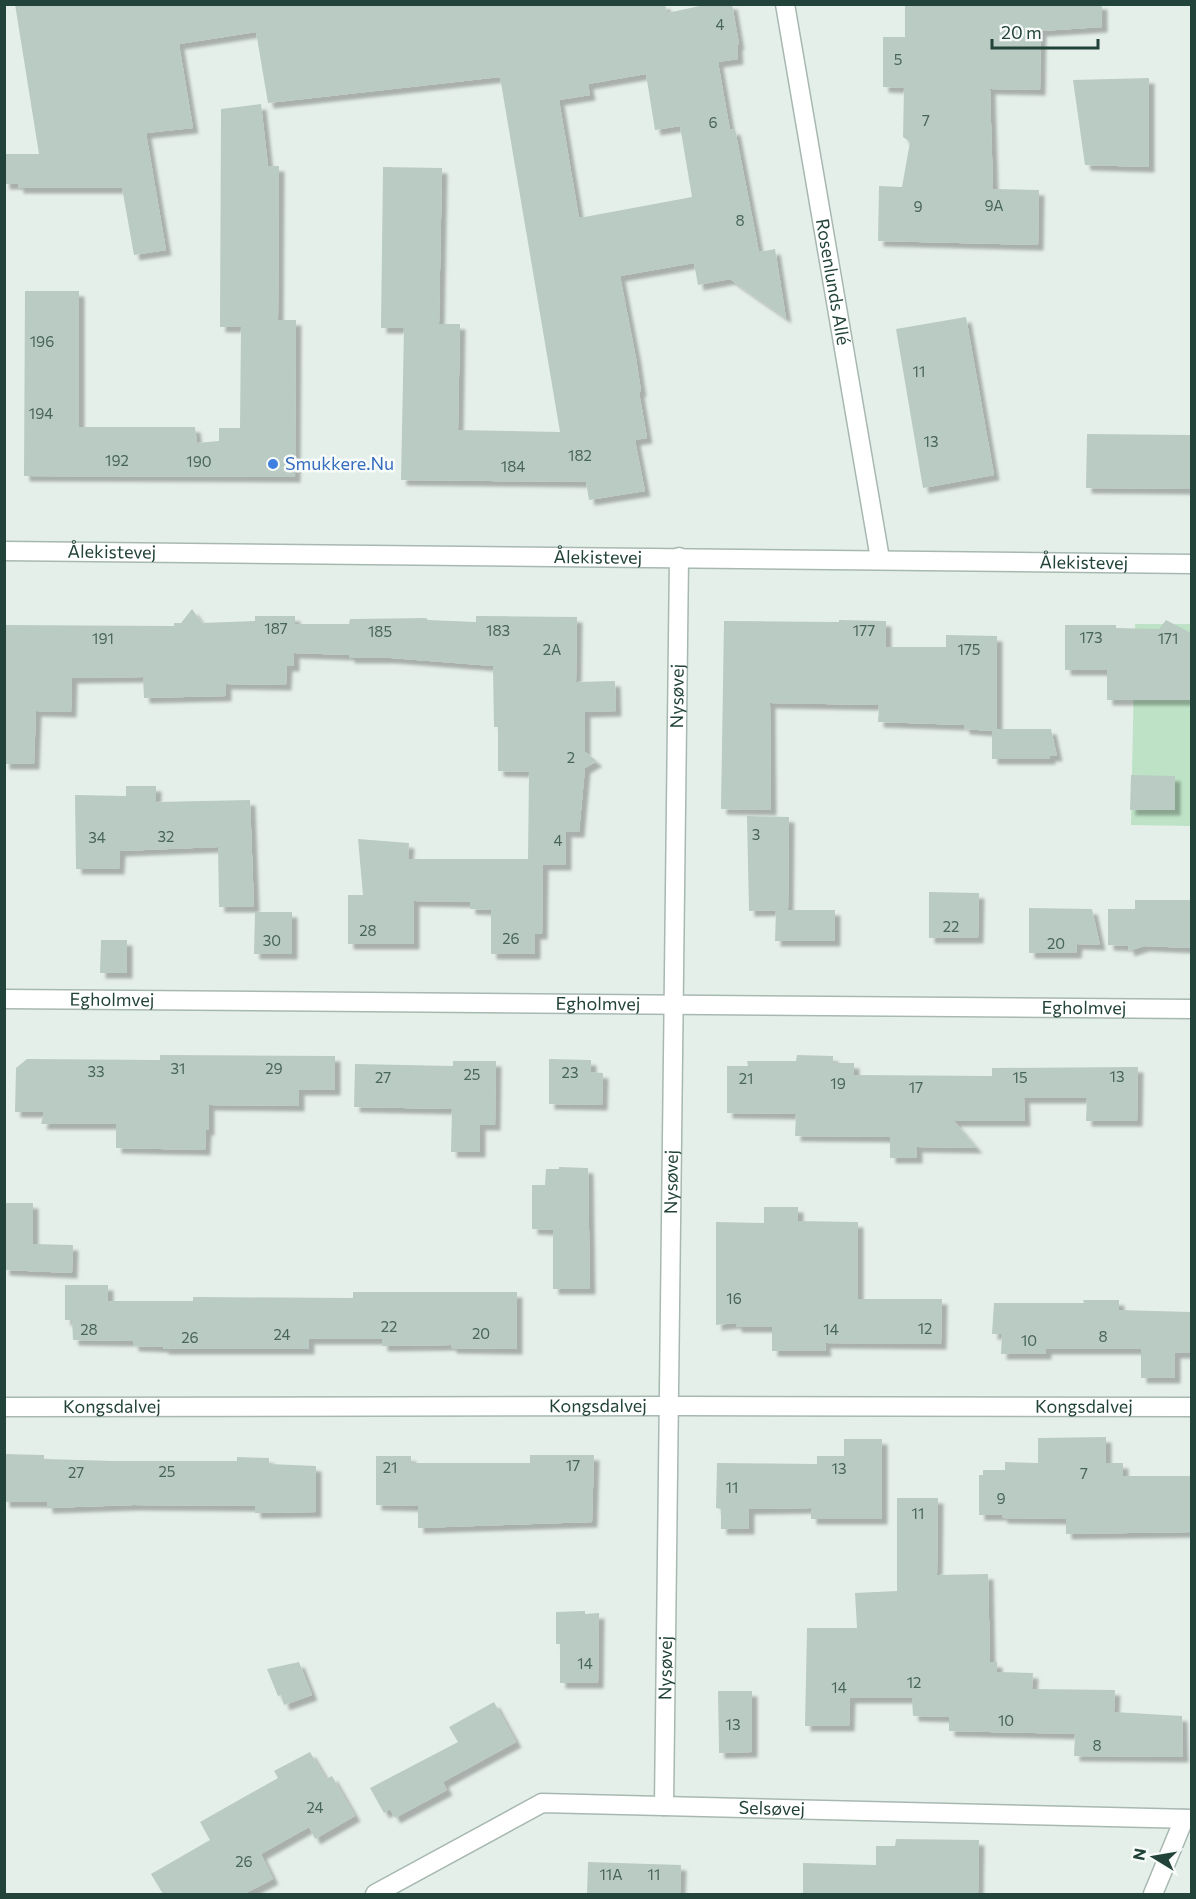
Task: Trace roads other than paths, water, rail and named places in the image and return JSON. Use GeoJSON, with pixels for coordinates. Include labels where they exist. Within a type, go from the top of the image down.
{"type":"FeatureCollection","features":[{"type":"Feature","properties":{"kind":"street","name":"Rosenlunds Allé"},"geometry":{"type":"LineString","coordinates":[[785,4],[880,559]]}},
{"type":"Feature","properties":{"kind":"street","name":"Ålekistevej"},"geometry":{"type":"LineString","coordinates":[[4,551],[1191,564]]}},
{"type":"Feature","properties":{"kind":"street","name":"Nysøvej"},"geometry":{"type":"LineString","coordinates":[[664,1806],[679,557]]}},
{"type":"Feature","properties":{"kind":"street","name":"Egholmvej"},"geometry":{"type":"LineString","coordinates":[[4,999],[1191,1009]]}},
{"type":"Feature","properties":{"kind":"street","name":"Kongsdalvej"},"geometry":{"type":"LineString","coordinates":[[4,1407],[1191,1407]]}},
{"type":"Feature","properties":{"kind":"street","name":"Selsøvej"},"geometry":{"type":"LineString","coordinates":[[375,1894],[542,1803],[1188,1819]]}},
{"type":"Feature","properties":{"kind":"street"},"geometry":{"type":"LineString","coordinates":[[1153,1894],[1188,1819]]}},
{"type":"Feature","properties":{"kind":"place","name":"Smukkere.Nu"},"geometry":{"type":"Point","coordinates":[273,464]}}]}
